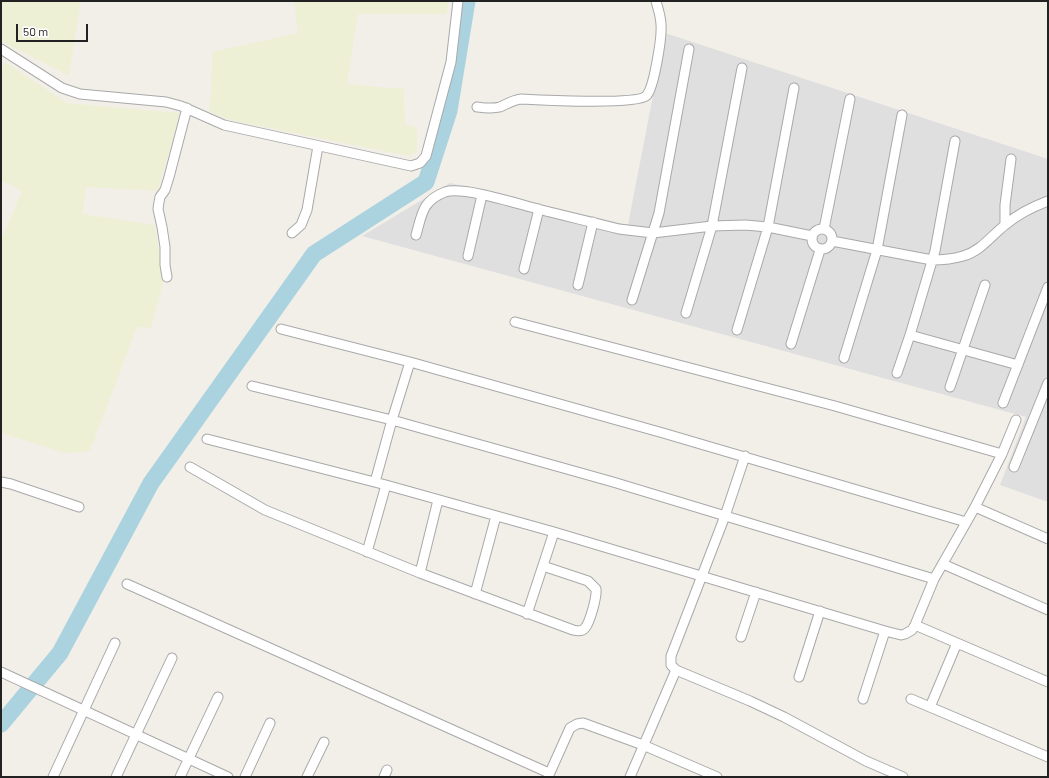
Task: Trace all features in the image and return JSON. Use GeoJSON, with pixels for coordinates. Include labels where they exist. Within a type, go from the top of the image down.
{"type":"FeatureCollection","features":[{"type":"Feature","properties":{"kind":"street"},"geometry":{"type":"LineString","coordinates":[[1,49],[70,92],[166,102],[187,108],[224,126],[410,166],[420,163],[426,156],[451,62],[458,1]]}},
{"type":"Feature","properties":{"kind":"street"},"geometry":{"type":"LineString","coordinates":[[477,107],[488,109],[498,108],[514,100],[521,99],[616,101],[637,100],[644,98],[650,90],[660,40],[661,23],[656,1]]}},
{"type":"Feature","properties":{"kind":"street"},"geometry":{"type":"LineString","coordinates":[[632,300],[659,213],[689,49]]}},
{"type":"Feature","properties":{"kind":"street"},"geometry":{"type":"LineString","coordinates":[[686,313],[712,226],[742,68]]}},
{"type":"Feature","properties":{"kind":"street"},"geometry":{"type":"LineString","coordinates":[[737,330],[768,227],[794,88]]}},
{"type":"Feature","properties":{"kind":"street"},"geometry":{"type":"LineString","coordinates":[[824,229],[850,99]]}},
{"type":"Feature","properties":{"kind":"street"},"geometry":{"type":"LineString","coordinates":[[167,277],[165,247],[158,209],[160,197],[165,190],[169,177],[187,108]]}},
{"type":"Feature","properties":{"kind":"street"},"geometry":{"type":"LineString","coordinates":[[844,358],[877,250],[902,115]]}},
{"type":"Feature","properties":{"kind":"street"},"geometry":{"type":"LineString","coordinates":[[897,373],[932,260],[955,141]]}},
{"type":"Feature","properties":{"kind":"street"},"geometry":{"type":"LineString","coordinates":[[292,233],[301,226],[306,210],[318,146]]}},
{"type":"Feature","properties":{"kind":"street"},"geometry":{"type":"LineString","coordinates":[[1005,225],[1005,205],[1011,159]]}},
{"type":"Feature","properties":{"kind":"street"},"geometry":{"type":"LineString","coordinates":[[416,235],[423,207],[432,199],[446,192],[455,191],[482,195],[630,231],[653,233],[712,226],[745,225],[768,227],[812,236]]}},
{"type":"Feature","properties":{"kind":"street"},"geometry":{"type":"LineString","coordinates":[[468,256],[482,195]]}},
{"type":"Feature","properties":{"kind":"street"},"geometry":{"type":"LineString","coordinates":[[832,241],[932,260],[948,259],[964,256],[976,250],[1005,225],[1028,209],[1048,201]]}},
{"type":"Feature","properties":{"kind":"street"},"geometry":{"type":"LineString","coordinates":[[524,269],[539,209]]}},
{"type":"Feature","properties":{"kind":"street"},"geometry":{"type":"LineString","coordinates":[[578,285],[593,222]]}},
{"type":"Feature","properties":{"kind":"street"},"geometry":{"type":"LineString","coordinates":[[824,229],[831,233],[832,241],[828,248],[820,250],[813,245],[812,236],[816,230],[824,229]]}},
{"type":"Feature","properties":{"kind":"street"},"geometry":{"type":"LineString","coordinates":[[791,344],[820,250]]}},
{"type":"Feature","properties":{"kind":"street"},"geometry":{"type":"LineString","coordinates":[[950,387],[964,350],[984,286]]}},
{"type":"Feature","properties":{"kind":"street"},"geometry":{"type":"LineString","coordinates":[[1003,403],[1048,287]]}},
{"type":"Feature","properties":{"kind":"street"},"geometry":{"type":"LineString","coordinates":[[515,322],[835,406],[1002,454]]}},
{"type":"Feature","properties":{"kind":"street"},"geometry":{"type":"LineString","coordinates":[[281,329],[410,362],[744,456],[966,522]]}},
{"type":"Feature","properties":{"kind":"street"},"geometry":{"type":"LineString","coordinates":[[910,335],[1018,365]]}},
{"type":"Feature","properties":{"kind":"street"},"geometry":{"type":"LineString","coordinates":[[375,482],[410,362]]}},
{"type":"Feature","properties":{"kind":"street"},"geometry":{"type":"LineString","coordinates":[[1014,467],[1048,383]]}},
{"type":"Feature","properties":{"kind":"street"},"geometry":{"type":"LineString","coordinates":[[252,386],[392,420],[613,482],[934,579]]}},
{"type":"Feature","properties":{"kind":"street"},"geometry":{"type":"LineString","coordinates":[[207,439],[386,484],[554,532],[901,635],[908,633],[915,625],[934,579],[975,507],[1002,454],[1016,420]]}},
{"type":"Feature","properties":{"kind":"street"},"geometry":{"type":"LineString","coordinates":[[744,456],[725,516],[671,656],[671,665],[676,670],[757,704],[866,761],[903,777]]}},
{"type":"Feature","properties":{"kind":"street"},"geometry":{"type":"LineString","coordinates":[[190,467],[265,510],[367,552],[527,614],[577,631],[583,630],[597,595],[596,589],[588,581],[543,566]]}},
{"type":"Feature","properties":{"kind":"street"},"geometry":{"type":"LineString","coordinates":[[1,482],[79,507]]}},
{"type":"Feature","properties":{"kind":"street"},"geometry":{"type":"LineString","coordinates":[[367,552],[386,484]]}},
{"type":"Feature","properties":{"kind":"street"},"geometry":{"type":"LineString","coordinates":[[420,573],[438,500]]}},
{"type":"Feature","properties":{"kind":"street"},"geometry":{"type":"LineString","coordinates":[[975,507],[1048,539]]}},
{"type":"Feature","properties":{"kind":"street"},"geometry":{"type":"LineString","coordinates":[[475,594],[496,516]]}},
{"type":"Feature","properties":{"kind":"street"},"geometry":{"type":"LineString","coordinates":[[527,614],[554,532]]}},
{"type":"Feature","properties":{"kind":"street"},"geometry":{"type":"LineString","coordinates":[[943,564],[1048,610]]}},
{"type":"Feature","properties":{"kind":"street"},"geometry":{"type":"LineString","coordinates":[[127,584],[549,775],[570,728],[577,724],[583,723],[643,745],[700,774],[717,777]]}},
{"type":"Feature","properties":{"kind":"street"},"geometry":{"type":"LineString","coordinates":[[741,637],[756,592]]}},
{"type":"Feature","properties":{"kind":"street"},"geometry":{"type":"LineString","coordinates":[[800,677],[820,611]]}},
{"type":"Feature","properties":{"kind":"street"},"geometry":{"type":"LineString","coordinates":[[915,625],[1048,682]]}},
{"type":"Feature","properties":{"kind":"street"},"geometry":{"type":"LineString","coordinates":[[863,699],[885,631]]}},
{"type":"Feature","properties":{"kind":"street"},"geometry":{"type":"LineString","coordinates":[[53,777],[115,643]]}},
{"type":"Feature","properties":{"kind":"street"},"geometry":{"type":"LineString","coordinates":[[930,707],[957,643]]}},
{"type":"Feature","properties":{"kind":"street"},"geometry":{"type":"LineString","coordinates":[[116,777],[172,658]]}},
{"type":"Feature","properties":{"kind":"street"},"geometry":{"type":"LineString","coordinates":[[630,777],[676,670]]}},
{"type":"Feature","properties":{"kind":"street"},"geometry":{"type":"LineString","coordinates":[[1,672],[228,777]]}},
{"type":"Feature","properties":{"kind":"street"},"geometry":{"type":"LineString","coordinates":[[180,777],[218,697]]}},
{"type":"Feature","properties":{"kind":"street"},"geometry":{"type":"LineString","coordinates":[[911,699],[1048,757]]}},
{"type":"Feature","properties":{"kind":"street"},"geometry":{"type":"LineString","coordinates":[[245,777],[270,723]]}},
{"type":"Feature","properties":{"kind":"street"},"geometry":{"type":"LineString","coordinates":[[307,777],[324,742]]}},
{"type":"Feature","properties":{"kind":"shaded area"},"geometry":{"type":"Polygon","coordinates":[[[665,33],[1048,159],[1048,502],[1000,485],[1026,417],[362,236],[450,183],[628,225],[665,33]]]}},
{"type":"Feature","properties":{"kind":"green space"},"geometry":{"type":"Polygon","coordinates":[[[1,1],[81,1],[69,76],[1,41],[1,1]]]}},
{"type":"Feature","properties":{"kind":"green space"},"geometry":{"type":"Polygon","coordinates":[[[294,1],[448,1],[447,14],[358,14],[347,84],[404,89],[405,124],[417,128],[417,152],[409,156],[230,120],[209,111],[212,52],[298,33],[294,1]]]}},
{"type":"Feature","properties":{"kind":"green space"},"geometry":{"type":"Polygon","coordinates":[[[5,62],[67,103],[180,113],[158,191],[86,187],[83,214],[155,225],[164,281],[151,328],[137,327],[90,451],[65,453],[1,433],[1,240],[22,191],[1,180],[1,71],[5,62]]]}},
{"type":"Feature","properties":{"kind":"waterway"},"geometry":{"type":"LineString","coordinates":[[1,724],[60,653],[151,483],[314,254],[426,182],[449,111],[467,1]]}}]}
